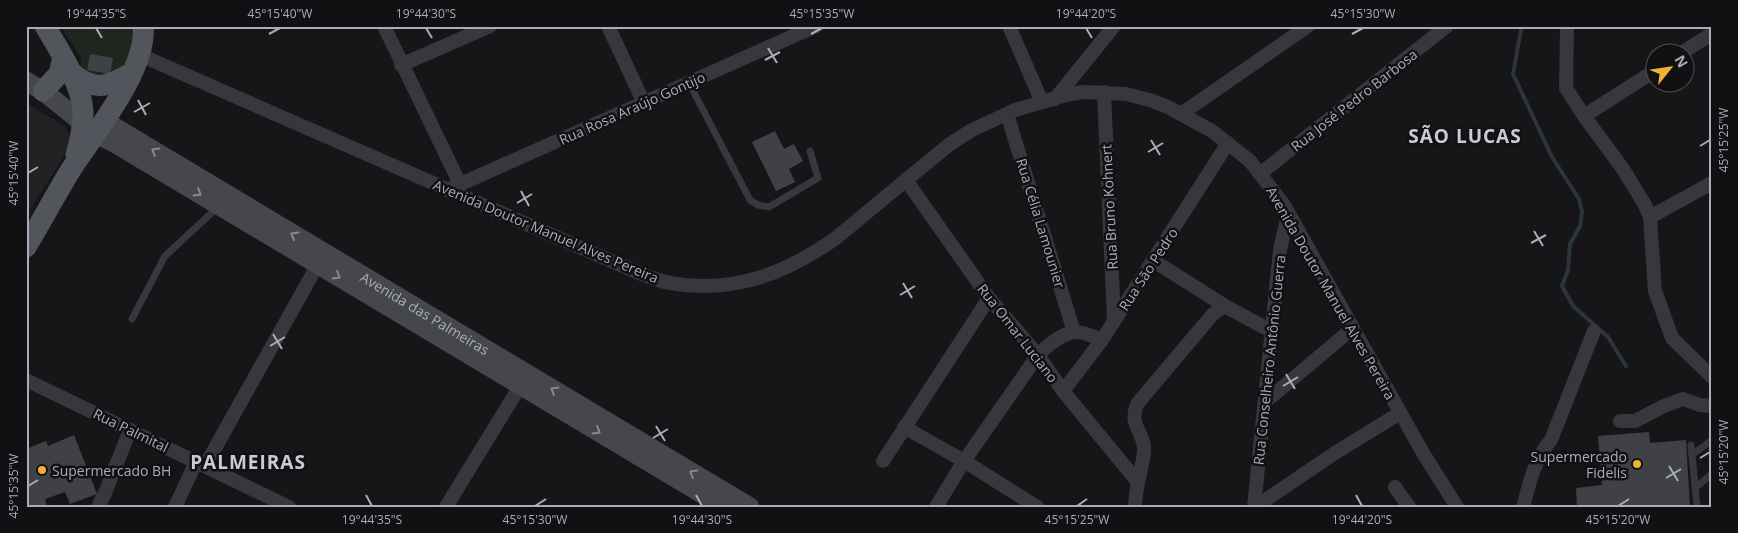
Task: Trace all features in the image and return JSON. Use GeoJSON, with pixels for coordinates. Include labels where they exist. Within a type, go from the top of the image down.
{"type":"FeatureCollection","features":[{"type":"Feature","properties":{"kind":"main road"},"geometry":{"type":"LineString","coordinates":[[45,26],[68,65],[82,82],[93,86],[107,86],[130,74]]}},
{"type":"Feature","properties":{"kind":"main road"},"geometry":{"type":"LineString","coordinates":[[26,247],[74,165],[80,143],[88,128],[109,112],[140,55],[148,28]]}},
{"type":"Feature","properties":{"kind":"main road"},"geometry":{"type":"LineString","coordinates":[[35,86],[59,74],[68,65]]}},
{"type":"Feature","properties":{"kind":"main road"},"geometry":{"type":"LineString","coordinates":[[68,65],[88,128]]}},
{"type":"Feature","properties":{"kind":"main road","name":"Avenida das Palmeiras"},"geometry":{"type":"LineString","coordinates":[[35,86],[88,128],[220,206],[321,259]]}},
{"type":"Feature","properties":{"kind":"main road","name":"Avenida das Palmeiras"},"geometry":{"type":"LineString","coordinates":[[109,112],[108,120],[111,125],[321,259],[642,450],[724,501],[750,507]]}},
{"type":"Feature","properties":{"kind":"street"},"geometry":{"type":"LineString","coordinates":[[384,26],[454,187]]}},
{"type":"Feature","properties":{"kind":"street"},"geometry":{"type":"LineString","coordinates":[[401,65],[490,26]]}},
{"type":"Feature","properties":{"kind":"street"},"geometry":{"type":"LineString","coordinates":[[608,26],[644,103]]}},
{"type":"Feature","properties":{"kind":"street","name":"Rua Rosa Araújo Gontijo"},"geometry":{"type":"LineString","coordinates":[[454,187],[816,26]]}},
{"type":"Feature","properties":{"kind":"street"},"geometry":{"type":"LineString","coordinates":[[1009,26],[1048,100],[1114,26]]}},
{"type":"Feature","properties":{"kind":"street"},"geometry":{"type":"LineString","coordinates":[[1181,114],[1308,26]]}},
{"type":"Feature","properties":{"kind":"street","name":"Rua José Pedro Barbosa"},"geometry":{"type":"LineString","coordinates":[[1261,173],[1447,26]]}},
{"type":"Feature","properties":{"kind":"street"},"geometry":{"type":"LineString","coordinates":[[1567,26],[1566,88],[1623,169],[1645,205],[1650,217],[1655,291],[1672,338],[1712,377]]}},
{"type":"Feature","properties":{"kind":"street"},"geometry":{"type":"LineString","coordinates":[[1696,42],[1708,33]]}},
{"type":"Feature","properties":{"kind":"street","name":"Avenida Doutor Manuel Alves Pereira"},"geometry":{"type":"LineString","coordinates":[[140,55],[454,187],[647,276],[669,283],[713,287],[746,282],[794,264],[817,252],[950,144],[972,130],[1007,114],[1048,100],[1083,92],[1126,94],[1144,99],[1181,114],[1212,130],[1250,161],[1261,173],[1288,214],[1400,413],[1457,507]]}},
{"type":"Feature","properties":{"kind":"street"},"geometry":{"type":"LineString","coordinates":[[1584,116],[1646,76]]}},
{"type":"Feature","properties":{"kind":"street","name":"Rua Bruno Kohnert"},"geometry":{"type":"LineString","coordinates":[[1104,92],[1114,321]]}},
{"type":"Feature","properties":{"kind":"street","name":"Rua Célia Lamounier"},"geometry":{"type":"LineString","coordinates":[[1007,114],[1074,332]]}},
{"type":"Feature","properties":{"kind":"street","name":"Rua São Pedro"},"geometry":{"type":"LineString","coordinates":[[1063,391],[1102,340],[1228,143]]}},
{"type":"Feature","properties":{"kind":"street","name":"Rua Omar Luciano"},"geometry":{"type":"LineString","coordinates":[[906,180],[989,298],[1038,355],[1063,391],[1137,481]]}},
{"type":"Feature","properties":{"kind":"street"},"geometry":{"type":"LineString","coordinates":[[1650,217],[1712,183]]}},
{"type":"Feature","properties":{"kind":"street","name":"Rua Conselheiro Antônio Guerra"},"geometry":{"type":"LineString","coordinates":[[1255,507],[1280,250],[1288,214]]}},
{"type":"Feature","properties":{"kind":"street"},"geometry":{"type":"LineString","coordinates":[[175,507],[321,259]]}},
{"type":"Feature","properties":{"kind":"street"},"geometry":{"type":"LineString","coordinates":[[1154,261],[1225,306],[1271,332]]}},
{"type":"Feature","properties":{"kind":"street"},"geometry":{"type":"LineString","coordinates":[[883,461],[989,298]]}},
{"type":"Feature","properties":{"kind":"street"},"geometry":{"type":"LineString","coordinates":[[1135,507],[1137,481],[1144,450],[1134,422],[1134,412],[1137,404],[1213,314],[1225,306]]}},
{"type":"Feature","properties":{"kind":"street"},"geometry":{"type":"LineString","coordinates":[[1265,402],[1353,328]]}},
{"type":"Feature","properties":{"kind":"street"},"geometry":{"type":"LineString","coordinates":[[1523,507],[1535,465],[1542,451],[1551,440],[1594,331]]}},
{"type":"Feature","properties":{"kind":"street"},"geometry":{"type":"LineString","coordinates":[[936,507],[964,461],[1038,355],[1051,342],[1074,332],[1102,340]]}},
{"type":"Feature","properties":{"kind":"street","name":"Rua Palmital"},"geometry":{"type":"LineString","coordinates":[[26,380],[290,507]]}},
{"type":"Feature","properties":{"kind":"street"},"geometry":{"type":"LineString","coordinates":[[446,507],[524,380]]}},
{"type":"Feature","properties":{"kind":"street"},"geometry":{"type":"LineString","coordinates":[[1620,421],[1635,422],[1664,406],[1683,399],[1700,405],[1712,406]]}},
{"type":"Feature","properties":{"kind":"street"},"geometry":{"type":"LineString","coordinates":[[1255,507],[1335,453],[1400,413]]}},
{"type":"Feature","properties":{"kind":"street"},"geometry":{"type":"LineString","coordinates":[[904,427],[964,461],[1037,507]]}},
{"type":"Feature","properties":{"kind":"street"},"geometry":{"type":"LineString","coordinates":[[98,507],[130,430]]}},
{"type":"Feature","properties":{"kind":"street"},"geometry":{"type":"LineString","coordinates":[[1396,487],[1408,507]]}},
{"type":"Feature","properties":{"kind":"lane"},"geometry":{"type":"LineString","coordinates":[[689,82],[750,200],[758,206],[769,207],[818,178],[810,151]]}},
{"type":"Feature","properties":{"kind":"lane"},"geometry":{"type":"LineString","coordinates":[[132,319],[165,256],[220,206]]}},
{"type":"Feature","properties":{"kind":"lane"},"geometry":{"type":"LineString","coordinates":[[1692,456],[1712,440]]}},
{"type":"Feature","properties":{"kind":"lane"},"geometry":{"type":"LineString","coordinates":[[1692,445],[1697,507]]}},
{"type":"Feature","properties":{"kind":"lane"},"geometry":{"type":"LineString","coordinates":[[1695,488],[1712,474]]}},
{"type":"Feature","properties":{"kind":"shaded area"},"geometry":{"type":"Polygon","coordinates":[[[60,26],[132,26],[133,41],[129,56],[122,68],[111,79],[80,73],[81,58],[60,26]]]}},
{"type":"Feature","properties":{"kind":"shaded area"},"geometry":{"type":"Polygon","coordinates":[[[26,103],[65,126],[72,140],[70,147],[26,216],[26,103]]]}},
{"type":"Feature","properties":{"kind":"building"},"geometry":{"type":"Polygon","coordinates":[[[90,54],[113,58],[110,74],[87,70],[90,54]]]}},
{"type":"Feature","properties":{"kind":"building"},"geometry":{"type":"Polygon","coordinates":[[[775,131],[784,149],[794,144],[803,161],[789,169],[795,182],[776,191],[752,142],[775,131]]]}},
{"type":"Feature","properties":{"kind":"building","name":"Supermercado Fidelis"},"geometry":{"type":"Polygon","coordinates":[[[1649,432],[1650,443],[1686,440],[1690,507],[1577,507],[1576,488],[1602,485],[1598,436],[1649,432]]]}},
{"type":"Feature","properties":{"kind":"building"},"geometry":{"type":"Polygon","coordinates":[[[74,435],[97,494],[70,504],[65,492],[45,499],[47,507],[26,507],[26,449],[46,441],[48,446],[74,435]]]}},
{"type":"Feature","properties":{"kind":"waterway"},"geometry":{"type":"LineString","coordinates":[[1519,26],[1521,30],[1513,74],[1552,157],[1579,199],[1582,212],[1580,226],[1570,244],[1568,270],[1562,286],[1573,306],[1608,337],[1626,366]]}},
{"type":"Feature","properties":{"kind":"place","name":"Supermercado Fidelis"},"geometry":{"type":"Point","coordinates":[1637,464]}},
{"type":"Feature","properties":{"kind":"place","name":"Supermercado BH"},"geometry":{"type":"Point","coordinates":[42,470]}},
{"type":"Feature","properties":{"kind":"district","name":"SÃO LUCAS"},"geometry":{"type":"Point","coordinates":[1465,136]}},
{"type":"Feature","properties":{"kind":"district","name":"PALMEIRAS"},"geometry":{"type":"Point","coordinates":[248,462]}}]}
